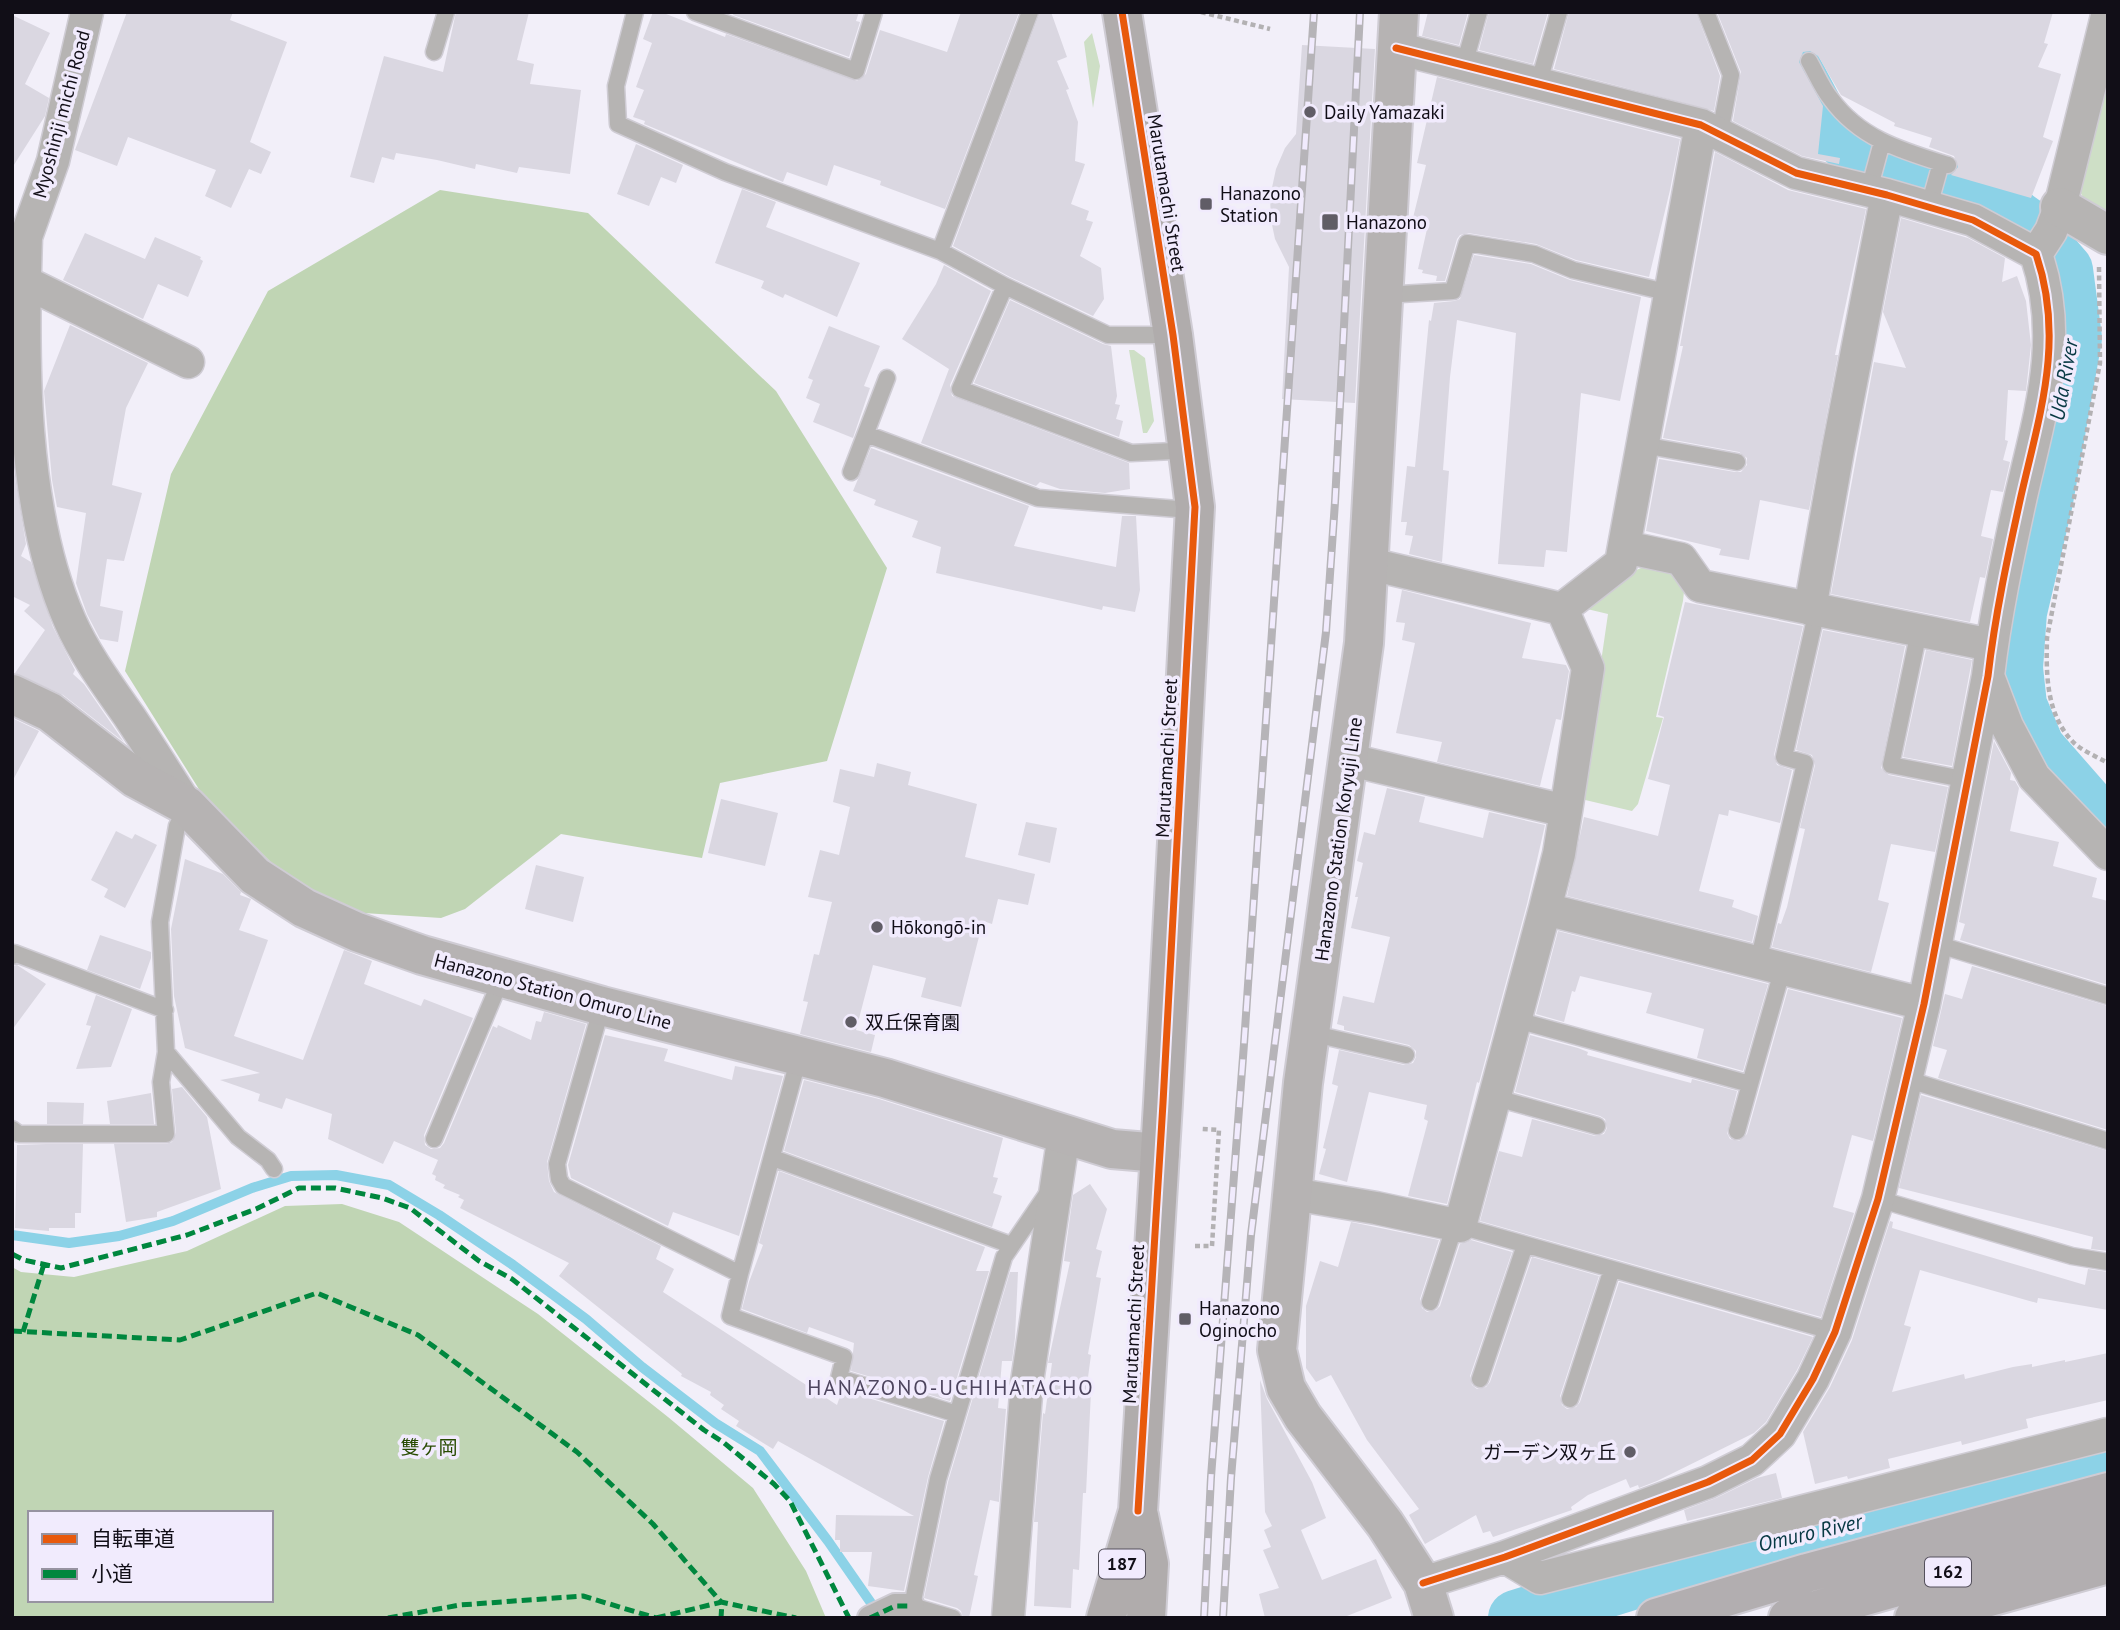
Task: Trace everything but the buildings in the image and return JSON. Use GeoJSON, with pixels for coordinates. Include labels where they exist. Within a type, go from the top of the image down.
{"type":"FeatureCollection","features":[{"type":"Feature","properties":{"kind":"highway"},"geometry":{"type":"LineString","coordinates":[[1656,1618],[1807,1573],[2108,1492]]}},
{"type":"Feature","properties":{"kind":"highway","name":"162"},"geometry":{"type":"LineString","coordinates":[[1788,1618],[2108,1527]]}},
{"type":"Feature","properties":{"kind":"highway"},"geometry":{"type":"LineString","coordinates":[[1914,1618],[2108,1564]]}},
{"type":"Feature","properties":{"kind":"main road","name":"Marutamachi Street"},"geometry":{"type":"LineString","coordinates":[[1106,1618],[1138,1511],[1195,507],[1173,335],[1122,12]]}},
{"type":"Feature","properties":{"kind":"main road","name":"Hanazono Station Koryuji Line"},"geometry":{"type":"LineString","coordinates":[[1397,30],[1364,643],[1350,760],[1303,1083],[1277,1350],[1286,1388],[1303,1417],[1385,1524],[1430,1604]]}},
{"type":"Feature","properties":{"kind":"main road","name":"Hanazono Station Omuro Line"},"geometry":{"type":"LineString","coordinates":[[12,694],[50,712],[135,778],[187,806],[255,876],[304,908],[357,932],[422,955],[602,1006],[885,1078],[1112,1149],[1160,1153]]}},
{"type":"Feature","properties":{"kind":"main road","name":"Marutamachi Street"},"geometry":{"type":"LineString","coordinates":[[1138,1511],[1149,1564],[1145,1614]]}},
{"type":"Feature","properties":{"kind":"street","name":"Myoshinji michi Road"},"geometry":{"type":"LineString","coordinates":[[87,12],[53,161],[19,244],[25,282],[25,360],[30,442],[45,546],[71,623],[104,680],[187,806]]}},
{"type":"Feature","properties":{"kind":"street"},"geometry":{"type":"LineString","coordinates":[[1430,1604],[1506,1557],[1708,1482],[1752,1460],[1780,1434],[1813,1378],[1835,1332],[1878,1199],[1924,1004],[2011,543],[2046,388],[2050,317],[2049,231],[2108,12]]}},
{"type":"Feature","properties":{"kind":"street"},"geometry":{"type":"LineString","coordinates":[[1397,30],[1464,65],[1711,129],[1796,173],[1877,186],[1930,199],[1973,220],[2049,231],[2104,250]]}},
{"type":"Feature","properties":{"kind":"street"},"geometry":{"type":"LineString","coordinates":[[1562,608],[1621,563],[1670,293],[1711,129]]}},
{"type":"Feature","properties":{"kind":"street"},"geometry":{"type":"LineString","coordinates":[[1814,609],[1877,186]]}},
{"type":"Feature","properties":{"kind":"street"},"geometry":{"type":"LineString","coordinates":[[25,282],[187,362]]}},
{"type":"Feature","properties":{"kind":"street"},"geometry":{"type":"LineString","coordinates":[[1625,547],[1681,559],[1700,586],[1919,631],[1990,660]]}},
{"type":"Feature","properties":{"kind":"street"},"geometry":{"type":"LineString","coordinates":[[1370,564],[1562,608]]}},
{"type":"Feature","properties":{"kind":"street"},"geometry":{"type":"LineString","coordinates":[[1293,1194],[1376,1208],[1457,1226],[1559,854],[1588,668],[1562,608]]}},
{"type":"Feature","properties":{"kind":"street"},"geometry":{"type":"LineString","coordinates":[[1990,660],[2007,726],[2034,777],[2108,854]]}},
{"type":"Feature","properties":{"kind":"street"},"geometry":{"type":"LineString","coordinates":[[1350,760],[1566,811]]}},
{"type":"Feature","properties":{"kind":"street"},"geometry":{"type":"LineString","coordinates":[[1545,909],[1924,1004]]}},
{"type":"Feature","properties":{"kind":"street"},"geometry":{"type":"LineString","coordinates":[[1008,1618],[1027,1382],[1064,1134]]}},
{"type":"Feature","properties":{"kind":"street"},"geometry":{"type":"LineString","coordinates":[[1506,1557],[1540,1578],[2108,1434]]}},
{"type":"Feature","properties":{"kind":"street"},"geometry":{"type":"LineString","coordinates":[[877,1615],[895,1606],[912,1606]]}},
{"type":"Feature","properties":{"kind":"lane"},"geometry":{"type":"LineString","coordinates":[[434,52],[446,12]]}},
{"type":"Feature","properties":{"kind":"lane"},"geometry":{"type":"LineString","coordinates":[[635,12],[616,86],[618,124],[725,172],[940,251],[1005,286],[1108,335],[1173,335]]}},
{"type":"Feature","properties":{"kind":"lane"},"geometry":{"type":"LineString","coordinates":[[695,12],[856,71],[874,12]]}},
{"type":"Feature","properties":{"kind":"lane"},"geometry":{"type":"LineString","coordinates":[[940,251],[1030,12]]}},
{"type":"Feature","properties":{"kind":"lane"},"geometry":{"type":"LineString","coordinates":[[1464,65],[1479,12]]}},
{"type":"Feature","properties":{"kind":"lane"},"geometry":{"type":"LineString","coordinates":[[1538,85],[1559,12]]}},
{"type":"Feature","properties":{"kind":"lane"},"geometry":{"type":"LineString","coordinates":[[1706,12],[1731,75],[1711,129]]}},
{"type":"Feature","properties":{"kind":"lane"},"geometry":{"type":"LineString","coordinates":[[1809,61],[1831,100],[1881,147],[1893,148],[1942,167],[1930,199]]}},
{"type":"Feature","properties":{"kind":"lane"},"geometry":{"type":"LineString","coordinates":[[1877,186],[1881,147]]}},
{"type":"Feature","properties":{"kind":"lane"},"geometry":{"type":"LineString","coordinates":[[1382,295],[1453,291],[1467,243],[1534,254],[1573,270],[1670,293]]}},
{"type":"Feature","properties":{"kind":"lane"},"geometry":{"type":"LineString","coordinates":[[1005,286],[960,389],[1131,453],[1174,451],[1188,445]]}},
{"type":"Feature","properties":{"kind":"lane"},"geometry":{"type":"LineString","coordinates":[[851,471],[887,378]]}},
{"type":"Feature","properties":{"kind":"lane"},"geometry":{"type":"LineString","coordinates":[[866,434],[1038,498],[1178,509],[1195,507]]}},
{"type":"Feature","properties":{"kind":"lane"},"geometry":{"type":"LineString","coordinates":[[1643,445],[1737,461]]}},
{"type":"Feature","properties":{"kind":"lane"},"geometry":{"type":"LineString","coordinates":[[1737,1131],[1750,1084],[1805,763],[1784,757],[1814,609]]}},
{"type":"Feature","properties":{"kind":"lane"},"geometry":{"type":"LineString","coordinates":[[1919,631],[1891,765],[1968,780]]}},
{"type":"Feature","properties":{"kind":"lane"},"geometry":{"type":"LineString","coordinates":[[12,1129],[19,1134],[166,1134],[161,1082],[166,1052],[160,922],[177,826],[187,806]]}},
{"type":"Feature","properties":{"kind":"lane"},"geometry":{"type":"LineString","coordinates":[[1936,944],[2108,996]]}},
{"type":"Feature","properties":{"kind":"lane"},"geometry":{"type":"LineString","coordinates":[[12,956],[15,953],[165,1010]]}},
{"type":"Feature","properties":{"kind":"lane"},"geometry":{"type":"LineString","coordinates":[[434,1139],[502,976]]}},
{"type":"Feature","properties":{"kind":"lane"},"geometry":{"type":"LineString","coordinates":[[602,1006],[557,1164],[559,1180],[563,1186],[740,1274]]}},
{"type":"Feature","properties":{"kind":"lane"},"geometry":{"type":"LineString","coordinates":[[1513,1019],[1750,1084]]}},
{"type":"Feature","properties":{"kind":"lane"},"geometry":{"type":"LineString","coordinates":[[1310,1032],[1406,1055]]}},
{"type":"Feature","properties":{"kind":"lane"},"geometry":{"type":"LineString","coordinates":[[166,1052],[238,1137],[268,1160],[274,1169]]}},
{"type":"Feature","properties":{"kind":"lane"},"geometry":{"type":"LineString","coordinates":[[799,1057],[730,1316],[844,1357],[839,1378],[957,1414]]}},
{"type":"Feature","properties":{"kind":"lane"},"geometry":{"type":"LineString","coordinates":[[1906,1079],[2108,1141]]}},
{"type":"Feature","properties":{"kind":"lane"},"geometry":{"type":"LineString","coordinates":[[1493,1097],[1597,1126]]}},
{"type":"Feature","properties":{"kind":"lane"},"geometry":{"type":"LineString","coordinates":[[773,1158],[1011,1245]]}},
{"type":"Feature","properties":{"kind":"lane"},"geometry":{"type":"LineString","coordinates":[[953,1618],[912,1606],[938,1479],[1004,1257],[1057,1181]]}},
{"type":"Feature","properties":{"kind":"lane"},"geometry":{"type":"LineString","coordinates":[[1878,1199],[2072,1256],[2108,1262]]}},
{"type":"Feature","properties":{"kind":"lane"},"geometry":{"type":"LineString","coordinates":[[1430,1302],[1457,1226],[1835,1332]]}},
{"type":"Feature","properties":{"kind":"lane"},"geometry":{"type":"LineString","coordinates":[[1480,1378],[1524,1245]]}},
{"type":"Feature","properties":{"kind":"lane"},"geometry":{"type":"LineString","coordinates":[[1570,1399],[1612,1269]]}},
{"type":"Feature","properties":{"kind":"path"},"geometry":{"type":"LineString","coordinates":[[1201,12],[1270,29]]}},
{"type":"Feature","properties":{"kind":"path"},"geometry":{"type":"LineString","coordinates":[[2104,250],[2100,363],[2047,638],[2046,680],[2056,717],[2075,743],[2108,763]]}},
{"type":"Feature","properties":{"kind":"path"},"geometry":{"type":"LineString","coordinates":[[1195,1246],[1212,1247],[1221,1150],[1219,1130],[1202,1129]]}},
{"type":"Feature","properties":{"kind":"green space"},"geometry":{"type":"Polygon","coordinates":[[[1092,33],[1100,66],[1093,108],[1084,42],[1092,33]]]}},
{"type":"Feature","properties":{"kind":"green space"},"geometry":{"type":"Polygon","coordinates":[[[2108,60],[2108,221],[2091,212],[2077,186],[2108,60]]]}},
{"type":"Feature","properties":{"kind":"green space"},"geometry":{"type":"Polygon","coordinates":[[[440,190],[588,213],[776,391],[887,568],[827,761],[720,783],[702,858],[561,834],[465,909],[441,918],[348,912],[295,886],[202,794],[125,671],[171,474],[268,291],[440,190]]]}},
{"type":"Feature","properties":{"kind":"green space"},"geometry":{"type":"Polygon","coordinates":[[[1129,350],[1134,350],[1145,358],[1154,421],[1147,433],[1143,433],[1129,350]]]}},
{"type":"Feature","properties":{"kind":"green space"},"geometry":{"type":"Polygon","coordinates":[[[1654,562],[1678,569],[1685,582],[1656,717],[1663,718],[1638,804],[1632,811],[1581,799],[1608,614],[1587,609],[1595,589],[1654,562]]]}},
{"type":"Feature","properties":{"kind":"green space","name":"雙ヶ岡"},"geometry":{"type":"Polygon","coordinates":[[[342,1204],[399,1222],[538,1314],[753,1488],[806,1571],[826,1618],[12,1618],[12,1267],[21,1272],[74,1277],[187,1251],[285,1206],[342,1204]]]}},
{"type":"Feature","properties":{"kind":"waterway","name":"Uda River"},"geometry":{"type":"LineString","coordinates":[[1785,52],[1821,120],[1858,152],[1896,171],[1995,203],[2026,225],[2065,270],[2074,338],[2045,501],[2019,612],[2015,668],[2019,705],[2037,748],[2108,829]]}},
{"type":"Feature","properties":{"kind":"waterway"},"geometry":{"type":"LineString","coordinates":[[12,1235],[69,1243],[119,1236],[173,1221],[252,1188],[291,1176],[336,1175],[389,1185],[513,1265],[586,1319],[642,1367],[715,1423],[760,1451],[878,1613]]}},
{"type":"Feature","properties":{"kind":"waterway","name":"Omuro River"},"geometry":{"type":"LineString","coordinates":[[1516,1618],[1721,1554],[2108,1462]]}},
{"type":"Feature","properties":{"kind":"railway"},"geometry":{"type":"LineString","coordinates":[[1204,1618],[1211,1477],[1244,1044],[1314,12]]}},
{"type":"Feature","properties":{"kind":"railway"},"geometry":{"type":"LineString","coordinates":[[1223,1618],[1231,1478],[1251,1235],[1326,632],[1360,12]]}},
{"type":"Feature","properties":{"kind":"marked path"},"geometry":{"type":"LineString","coordinates":[[12,1254],[24,1260],[61,1268],[187,1235],[256,1209],[299,1188],[335,1188],[382,1198],[410,1208],[479,1261],[512,1279],[774,1484],[790,1501],[849,1618]]}},
{"type":"Feature","properties":{"kind":"marked path"},"geometry":{"type":"LineString","coordinates":[[23,1332],[44,1264]]}},
{"type":"Feature","properties":{"kind":"marked path"},"geometry":{"type":"LineString","coordinates":[[12,1331],[180,1340],[317,1293],[418,1335],[577,1452],[653,1524],[721,1602],[796,1618]]}},
{"type":"Feature","properties":{"kind":"marked path"},"geometry":{"type":"LineString","coordinates":[[388,1618],[460,1605],[583,1596],[656,1618]]}},
{"type":"Feature","properties":{"kind":"marked path"},"geometry":{"type":"LineString","coordinates":[[656,1618],[722,1602],[721,1618]]}},
{"type":"Feature","properties":{"kind":"marked path"},"geometry":{"type":"LineString","coordinates":[[870,1618],[895,1606],[912,1606]]}},
{"type":"Feature","properties":{"kind":"cycle path"},"geometry":{"type":"LineString","coordinates":[[1122,12],[1173,335],[1195,507],[1138,1511]]}},
{"type":"Feature","properties":{"kind":"cycle path"},"geometry":{"type":"LineString","coordinates":[[1396,48],[1701,125],[1796,173],[1973,220],[2036,254],[2049,316],[2047,376],[2042,405],[2002,585],[1988,676],[1924,1004],[1878,1199],[1835,1332],[1813,1379],[1780,1434],[1752,1460],[1708,1482],[1505,1557],[1423,1583]]}},
{"type":"Feature","properties":{"kind":"place","name":"Daily Yamazaki"},"geometry":{"type":"Point","coordinates":[1310,112]}},
{"type":"Feature","properties":{"kind":"place","name":"Hanazono Station"},"geometry":{"type":"Point","coordinates":[1206,204]}},
{"type":"Feature","properties":{"kind":"place","name":"Hanazono"},"geometry":{"type":"Point","coordinates":[1330,222]}},
{"type":"Feature","properties":{"kind":"place","name":"Hōkongō-in"},"geometry":{"type":"Point","coordinates":[877,927]}},
{"type":"Feature","properties":{"kind":"place","name":"双丘保育園"},"geometry":{"type":"Point","coordinates":[851,1022]}},
{"type":"Feature","properties":{"kind":"place","name":"Hanazono Oginocho"},"geometry":{"type":"Point","coordinates":[1185,1319]}},
{"type":"Feature","properties":{"kind":"place","name":"ガーデン双ヶ丘"},"geometry":{"type":"Point","coordinates":[1630,1452]}},
{"type":"Feature","properties":{"kind":"district","name":"HANAZONO-UCHIHATACHO"},"geometry":{"type":"Point","coordinates":[951,1388]}}]}
